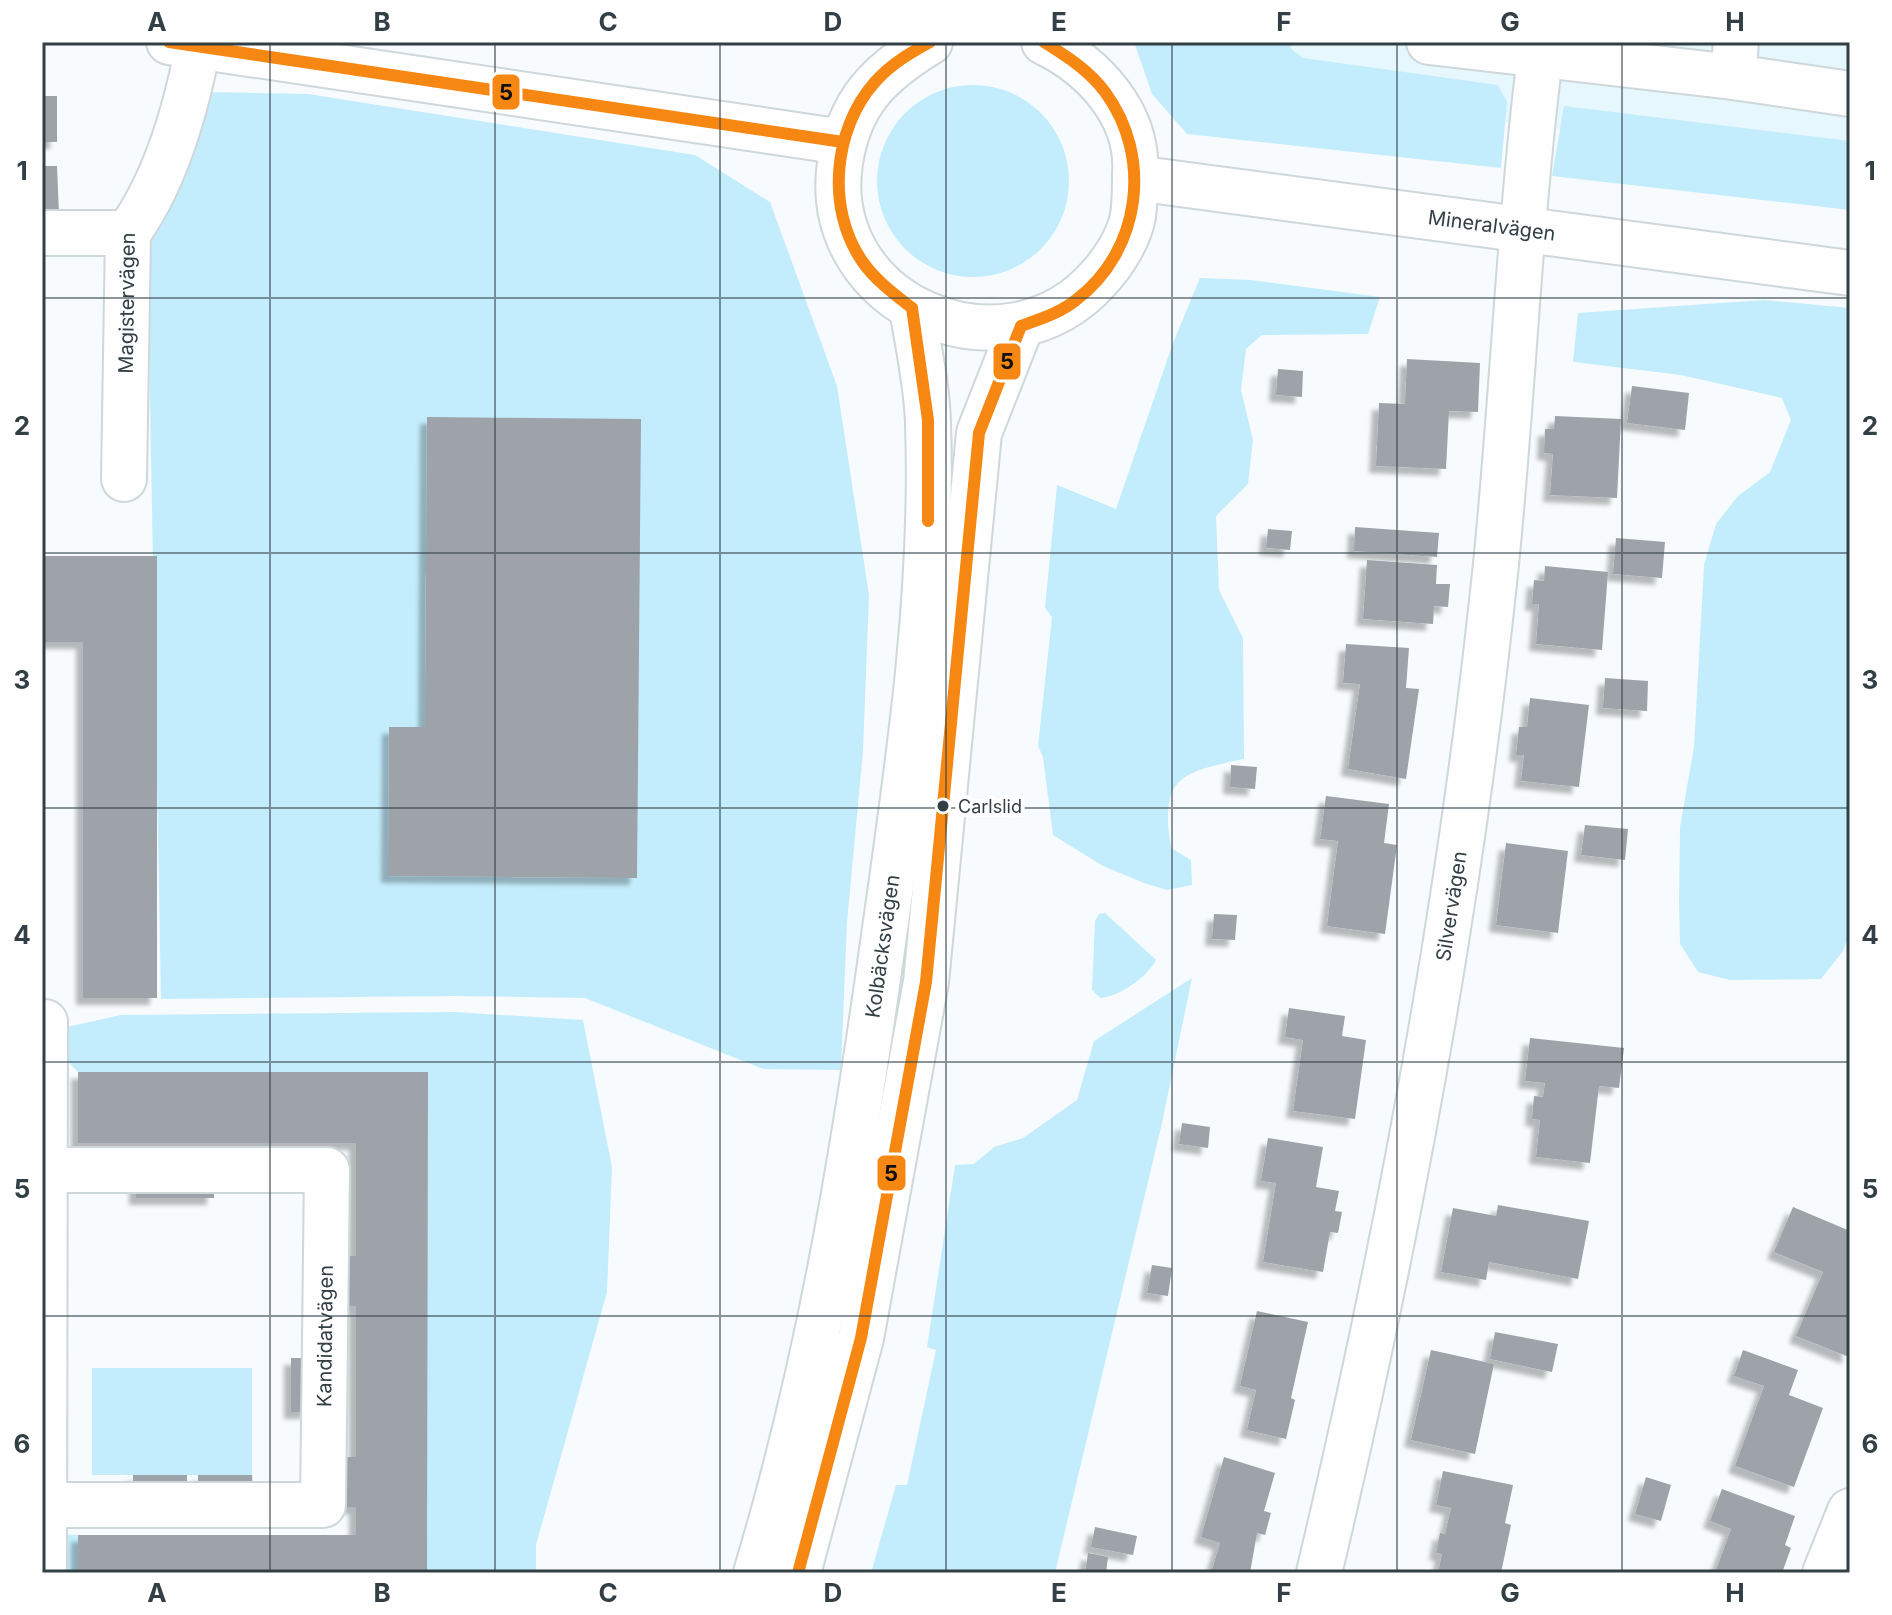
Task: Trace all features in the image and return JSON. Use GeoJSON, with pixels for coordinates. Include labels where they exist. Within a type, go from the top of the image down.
{"type":"FeatureCollection","features":[{"type":"Feature","properties":{"kind":"main road"},"geometry":{"type":"LineString","coordinates":[[930,42],[892,65],[865,94],[843,142],[838,176],[843,217],[853,243],[882,286],[912,308],[945,323],[971,329],[1021,326],[1058,313],[1084,295],[1112,264],[1133,218],[1136,158],[1122,113],[1097,78],[1061,46]]}},
{"type":"Feature","properties":{"kind":"main road"},"geometry":{"type":"LineString","coordinates":[[1429,42],[1540,57],[1735,59],[1850,94]]}},
{"type":"Feature","properties":{"kind":"main road","name":"Magistervägen"},"geometry":{"type":"LineString","coordinates":[[124,479],[128,233],[142,214],[167,154],[191,81],[183,44],[342,56],[843,142]]}},
{"type":"Feature","properties":{"kind":"main road","name":"Silvervägen"},"geometry":{"type":"LineString","coordinates":[[1319,1573],[1350,1445],[1410,1149],[1466,807],[1496,562],[1520,228],[1540,57]]}},
{"type":"Feature","properties":{"kind":"main road","name":"Mineralvägen"},"geometry":{"type":"LineString","coordinates":[[1135,178],[1850,273]]}},
{"type":"Feature","properties":{"kind":"main road"},"geometry":{"type":"LineString","coordinates":[[42,233],[128,233]]}},
{"type":"Feature","properties":{"kind":"main road","name":"Kolbäcksvägen"},"geometry":{"type":"LineString","coordinates":[[756,1573],[804,1392],[841,1216],[909,757],[927,550],[928,434],[912,308]]}},
{"type":"Feature","properties":{"kind":"main road"},"geometry":{"type":"LineString","coordinates":[[798,1573],[861,1338],[926,982],[979,433],[1021,326]]}},
{"type":"Feature","properties":{"kind":"main road"},"geometry":{"type":"LineString","coordinates":[[44,1573],[45,1022]]}},
{"type":"Feature","properties":{"kind":"main road","name":"Kandidatvägen"},"geometry":{"type":"LineString","coordinates":[[43,1505],[323,1505],[327,1170],[45,1170]]}},
{"type":"Feature","properties":{"kind":"main road"},"geometry":{"type":"LineString","coordinates":[[1825,1573],[1850,1511]]}},
{"type":"Feature","properties":{"kind":"shaded area"},"geometry":{"type":"Polygon","coordinates":[[[1134,42],[1291,42],[1291,49],[1303,58],[1498,85],[1507,102],[1501,168],[1187,134],[1152,94],[1134,42]]]}},
{"type":"Feature","properties":{"kind":"shaded area"},"geometry":{"type":"Polygon","coordinates":[[[1272,42],[1850,42],[1850,164],[1273,94],[1272,42]]]}},
{"type":"Feature","properties":{"kind":"shaded area"},"geometry":{"type":"Polygon","coordinates":[[[973,85],[1010,93],[1041,113],[1061,144],[1069,181],[1061,218],[1041,249],[1010,269],[973,277],[936,269],[905,249],[885,218],[877,181],[885,144],[905,113],[936,93],[973,85]]]}},
{"type":"Feature","properties":{"kind":"shaded area"},"geometry":{"type":"Polygon","coordinates":[[[203,92],[308,94],[695,155],[770,202],[837,386],[869,595],[863,751],[847,922],[841,1070],[763,1069],[585,998],[161,999],[147,236],[203,92]]]}},
{"type":"Feature","properties":{"kind":"shaded area"},"geometry":{"type":"Polygon","coordinates":[[[1564,106],[1850,141],[1850,210],[1552,176],[1564,106]]]}},
{"type":"Feature","properties":{"kind":"shaded area"},"geometry":{"type":"Polygon","coordinates":[[[1200,278],[1251,280],[1380,297],[1368,334],[1262,335],[1246,349],[1241,390],[1253,440],[1248,484],[1216,516],[1219,590],[1243,638],[1244,759],[1190,774],[1172,792],[1168,824],[1171,848],[1191,860],[1192,885],[1167,890],[1103,866],[1053,835],[1043,757],[1038,746],[1052,617],[1045,608],[1057,485],[1116,509],[1173,343],[1200,278]]]}},
{"type":"Feature","properties":{"kind":"shaded area"},"geometry":{"type":"Polygon","coordinates":[[[1764,300],[1850,308],[1850,932],[1843,951],[1821,979],[1730,980],[1698,972],[1680,944],[1680,827],[1694,747],[1704,565],[1716,524],[1738,496],[1770,472],[1791,420],[1782,398],[1681,375],[1573,362],[1578,313],[1764,300]]]}},
{"type":"Feature","properties":{"kind":"shaded area"},"geometry":{"type":"Polygon","coordinates":[[[1105,913],[1156,960],[1132,985],[1100,998],[1092,990],[1095,921],[1099,914],[1105,913]]]}},
{"type":"Feature","properties":{"kind":"shaded area"},"geometry":{"type":"Polygon","coordinates":[[[1192,978],[1162,1123],[1055,1573],[871,1573],[896,1485],[907,1485],[936,1350],[927,1347],[955,1165],[974,1164],[994,1147],[1023,1138],[1077,1100],[1094,1041],[1192,978]]]}},
{"type":"Feature","properties":{"kind":"shaded area"},"geometry":{"type":"Polygon","coordinates":[[[455,1012],[583,1020],[612,1167],[607,1292],[536,1545],[536,1573],[427,1573],[427,1072],[78,1072],[59,1052],[58,1029],[121,1015],[455,1012]]]}},
{"type":"Feature","properties":{"kind":"shaded area"},"geometry":{"type":"Polygon","coordinates":[[[92,1368],[252,1368],[252,1475],[92,1475],[92,1368]]]}},
{"type":"Feature","properties":{"kind":"shaded area"},"geometry":{"type":"Polygon","coordinates":[[[44,1534],[78,1535],[78,1573],[44,1573],[44,1534]]]}},
{"type":"Feature","properties":{"kind":"building"},"geometry":{"type":"Polygon","coordinates":[[[42,96],[57,96],[57,142],[42,142],[42,96]]]}},
{"type":"Feature","properties":{"kind":"building"},"geometry":{"type":"Polygon","coordinates":[[[42,166],[57,166],[59,214],[42,214],[42,166]]]}},
{"type":"Feature","properties":{"kind":"building"},"geometry":{"type":"Polygon","coordinates":[[[1407,359],[1480,363],[1478,412],[1449,411],[1446,469],[1376,466],[1379,403],[1405,404],[1407,359]]]}},
{"type":"Feature","properties":{"kind":"building"},"geometry":{"type":"Polygon","coordinates":[[[1278,369],[1303,371],[1302,397],[1276,395],[1278,369]]]}},
{"type":"Feature","properties":{"kind":"building"},"geometry":{"type":"Polygon","coordinates":[[[1632,386],[1689,393],[1685,430],[1627,423],[1632,386]]]}},
{"type":"Feature","properties":{"kind":"building"},"geometry":{"type":"Polygon","coordinates":[[[1555,416],[1621,419],[1617,498],[1550,495],[1553,454],[1544,453],[1545,429],[1554,429],[1555,416]]]}},
{"type":"Feature","properties":{"kind":"building"},"geometry":{"type":"Polygon","coordinates":[[[427,417],[641,419],[637,878],[388,876],[389,727],[425,727],[427,417]]]}},
{"type":"Feature","properties":{"kind":"building"},"geometry":{"type":"Polygon","coordinates":[[[1355,527],[1439,533],[1437,557],[1354,551],[1355,527]]]}},
{"type":"Feature","properties":{"kind":"building"},"geometry":{"type":"Polygon","coordinates":[[[1268,529],[1292,531],[1290,550],[1266,548],[1268,529]]]}},
{"type":"Feature","properties":{"kind":"building"},"geometry":{"type":"Polygon","coordinates":[[[1616,538],[1665,542],[1662,578],[1613,574],[1616,538]]]}},
{"type":"Feature","properties":{"kind":"building"},"geometry":{"type":"Polygon","coordinates":[[[42,556],[157,556],[157,998],[83,998],[83,642],[42,642],[42,556]]]}},
{"type":"Feature","properties":{"kind":"building"},"geometry":{"type":"Polygon","coordinates":[[[1367,560],[1437,565],[1436,584],[1450,584],[1448,607],[1434,606],[1433,624],[1363,619],[1367,560]]]}},
{"type":"Feature","properties":{"kind":"building"},"geometry":{"type":"Polygon","coordinates":[[[1545,566],[1608,572],[1602,650],[1536,644],[1539,604],[1532,604],[1534,580],[1544,581],[1545,566]]]}},
{"type":"Feature","properties":{"kind":"building"},"geometry":{"type":"Polygon","coordinates":[[[1346,644],[1409,648],[1406,688],[1419,689],[1406,779],[1348,769],[1360,684],[1343,683],[1346,644]]]}},
{"type":"Feature","properties":{"kind":"building"},"geometry":{"type":"Polygon","coordinates":[[[1605,678],[1648,681],[1647,711],[1603,708],[1605,678]]]}},
{"type":"Feature","properties":{"kind":"building"},"geometry":{"type":"Polygon","coordinates":[[[1530,698],[1589,705],[1579,787],[1521,781],[1524,755],[1516,755],[1519,727],[1527,727],[1530,698]]]}},
{"type":"Feature","properties":{"kind":"building"},"geometry":{"type":"Polygon","coordinates":[[[1231,765],[1257,767],[1255,789],[1230,787],[1231,765]]]}},
{"type":"Feature","properties":{"kind":"building"},"geometry":{"type":"Polygon","coordinates":[[[1326,796],[1389,804],[1384,843],[1397,845],[1385,934],[1327,926],[1338,841],[1320,839],[1326,796]]]}},
{"type":"Feature","properties":{"kind":"building"},"geometry":{"type":"Polygon","coordinates":[[[1585,825],[1628,829],[1625,860],[1581,855],[1585,825]]]}},
{"type":"Feature","properties":{"kind":"building"},"geometry":{"type":"Polygon","coordinates":[[[1506,843],[1568,851],[1558,933],[1496,925],[1506,843]]]}},
{"type":"Feature","properties":{"kind":"building"},"geometry":{"type":"Polygon","coordinates":[[[1214,914],[1237,915],[1235,940],[1212,939],[1214,914]]]}},
{"type":"Feature","properties":{"kind":"building"},"geometry":{"type":"Polygon","coordinates":[[[1289,1008],[1345,1016],[1342,1036],[1366,1040],[1355,1119],[1293,1111],[1303,1040],[1285,1037],[1289,1008]]]}},
{"type":"Feature","properties":{"kind":"building"},"geometry":{"type":"Polygon","coordinates":[[[1530,1038],[1624,1048],[1619,1088],[1599,1086],[1590,1163],[1536,1157],[1540,1120],[1532,1119],[1534,1096],[1543,1097],[1545,1083],[1525,1081],[1530,1038]]]}},
{"type":"Feature","properties":{"kind":"building"},"geometry":{"type":"Polygon","coordinates":[[[78,1072],[428,1072],[427,1573],[78,1573],[78,1535],[356,1535],[356,1507],[342,1507],[342,1457],[356,1457],[356,1306],[342,1306],[342,1256],[356,1256],[356,1143],[78,1143],[78,1072]]]}},
{"type":"Feature","properties":{"kind":"building"},"geometry":{"type":"Polygon","coordinates":[[[1182,1123],[1210,1127],[1208,1148],[1179,1144],[1182,1123]]]}},
{"type":"Feature","properties":{"kind":"building"},"geometry":{"type":"Polygon","coordinates":[[[1268,1138],[1323,1147],[1316,1187],[1339,1191],[1335,1211],[1342,1212],[1338,1233],[1330,1232],[1323,1272],[1263,1262],[1276,1183],[1261,1181],[1268,1138]]]}},
{"type":"Feature","properties":{"kind":"building"},"geometry":{"type":"Polygon","coordinates":[[[136,1179],[214,1179],[214,1198],[136,1198],[136,1179]]]}},
{"type":"Feature","properties":{"kind":"building"},"geometry":{"type":"Polygon","coordinates":[[[1498,1205],[1589,1221],[1578,1279],[1489,1262],[1486,1280],[1441,1272],[1453,1208],[1496,1216],[1498,1205]]]}},
{"type":"Feature","properties":{"kind":"building"},"geometry":{"type":"Polygon","coordinates":[[[1793,1207],[1850,1231],[1849,1357],[1796,1336],[1823,1272],[1774,1252],[1793,1207]]]}},
{"type":"Feature","properties":{"kind":"building"},"geometry":{"type":"Polygon","coordinates":[[[1152,1265],[1172,1268],[1168,1296],[1147,1293],[1152,1265]]]}},
{"type":"Feature","properties":{"kind":"building"},"geometry":{"type":"Polygon","coordinates":[[[1257,1311],[1308,1322],[1291,1398],[1295,1400],[1286,1439],[1247,1430],[1256,1390],[1240,1386],[1257,1311]]]}},
{"type":"Feature","properties":{"kind":"building"},"geometry":{"type":"Polygon","coordinates":[[[1495,1332],[1558,1344],[1552,1372],[1490,1359],[1495,1332]]]}},
{"type":"Feature","properties":{"kind":"building"},"geometry":{"type":"Polygon","coordinates":[[[1431,1350],[1494,1364],[1475,1454],[1411,1440],[1431,1350]]]}},
{"type":"Feature","properties":{"kind":"building"},"geometry":{"type":"Polygon","coordinates":[[[1743,1350],[1798,1370],[1789,1395],[1823,1408],[1794,1487],[1735,1466],[1764,1386],[1734,1376],[1743,1350]]]}},
{"type":"Feature","properties":{"kind":"building"},"geometry":{"type":"Polygon","coordinates":[[[291,1358],[308,1358],[309,1412],[291,1412],[291,1358]]]}},
{"type":"Feature","properties":{"kind":"building"},"geometry":{"type":"Polygon","coordinates":[[[1224,1457],[1275,1473],[1264,1511],[1271,1513],[1265,1535],[1257,1533],[1250,1573],[1211,1573],[1220,1543],[1201,1537],[1224,1457]]]}},
{"type":"Feature","properties":{"kind":"building"},"geometry":{"type":"Polygon","coordinates":[[[1443,1471],[1513,1485],[1505,1523],[1511,1525],[1501,1573],[1438,1573],[1442,1554],[1436,1553],[1440,1533],[1445,1534],[1451,1508],[1436,1505],[1443,1471]]]}},
{"type":"Feature","properties":{"kind":"building"},"geometry":{"type":"Polygon","coordinates":[[[133,1475],[187,1475],[187,1493],[133,1494],[133,1475]]]}},
{"type":"Feature","properties":{"kind":"building"},"geometry":{"type":"Polygon","coordinates":[[[198,1475],[252,1475],[253,1493],[198,1493],[198,1475]]]}},
{"type":"Feature","properties":{"kind":"building"},"geometry":{"type":"Polygon","coordinates":[[[1646,1477],[1671,1485],[1661,1521],[1635,1514],[1646,1477]]]}},
{"type":"Feature","properties":{"kind":"building"},"geometry":{"type":"Polygon","coordinates":[[[1722,1489],[1795,1516],[1785,1545],[1791,1548],[1782,1573],[1715,1573],[1731,1529],[1710,1521],[1722,1489]]]}},
{"type":"Feature","properties":{"kind":"building"},"geometry":{"type":"Polygon","coordinates":[[[1095,1527],[1137,1536],[1133,1555],[1091,1547],[1095,1527]]]}},
{"type":"Feature","properties":{"kind":"building"},"geometry":{"type":"Polygon","coordinates":[[[1088,1553],[1108,1557],[1106,1573],[1085,1573],[1088,1553]]]}},
{"type":"Feature","properties":{"kind":"transit line","name":"5"},"geometry":{"type":"LineString","coordinates":[[169,42],[843,142]]}},
{"type":"Feature","properties":{"kind":"transit line","name":"5"},"geometry":{"type":"LineString","coordinates":[[912,308],[873,274],[850,240],[839,194],[839,170],[850,122],[861,101],[888,70],[930,42]]}},
{"type":"Feature","properties":{"kind":"transit line","name":"5"},"geometry":{"type":"LineString","coordinates":[[798,1573],[861,1338],[926,982],[979,433],[1021,326],[1063,309],[1098,280],[1115,256],[1133,202],[1134,173],[1130,145],[1120,118],[1092,77],[1044,42]]}},
{"type":"Feature","properties":{"kind":"transit line","name":"5"},"geometry":{"type":"LineString","coordinates":[[912,308],[928,420],[928,521]]}},
{"type":"Feature","properties":{"kind":"place","name":"Carlslid"},"geometry":{"type":"Point","coordinates":[943,806]}}]}
